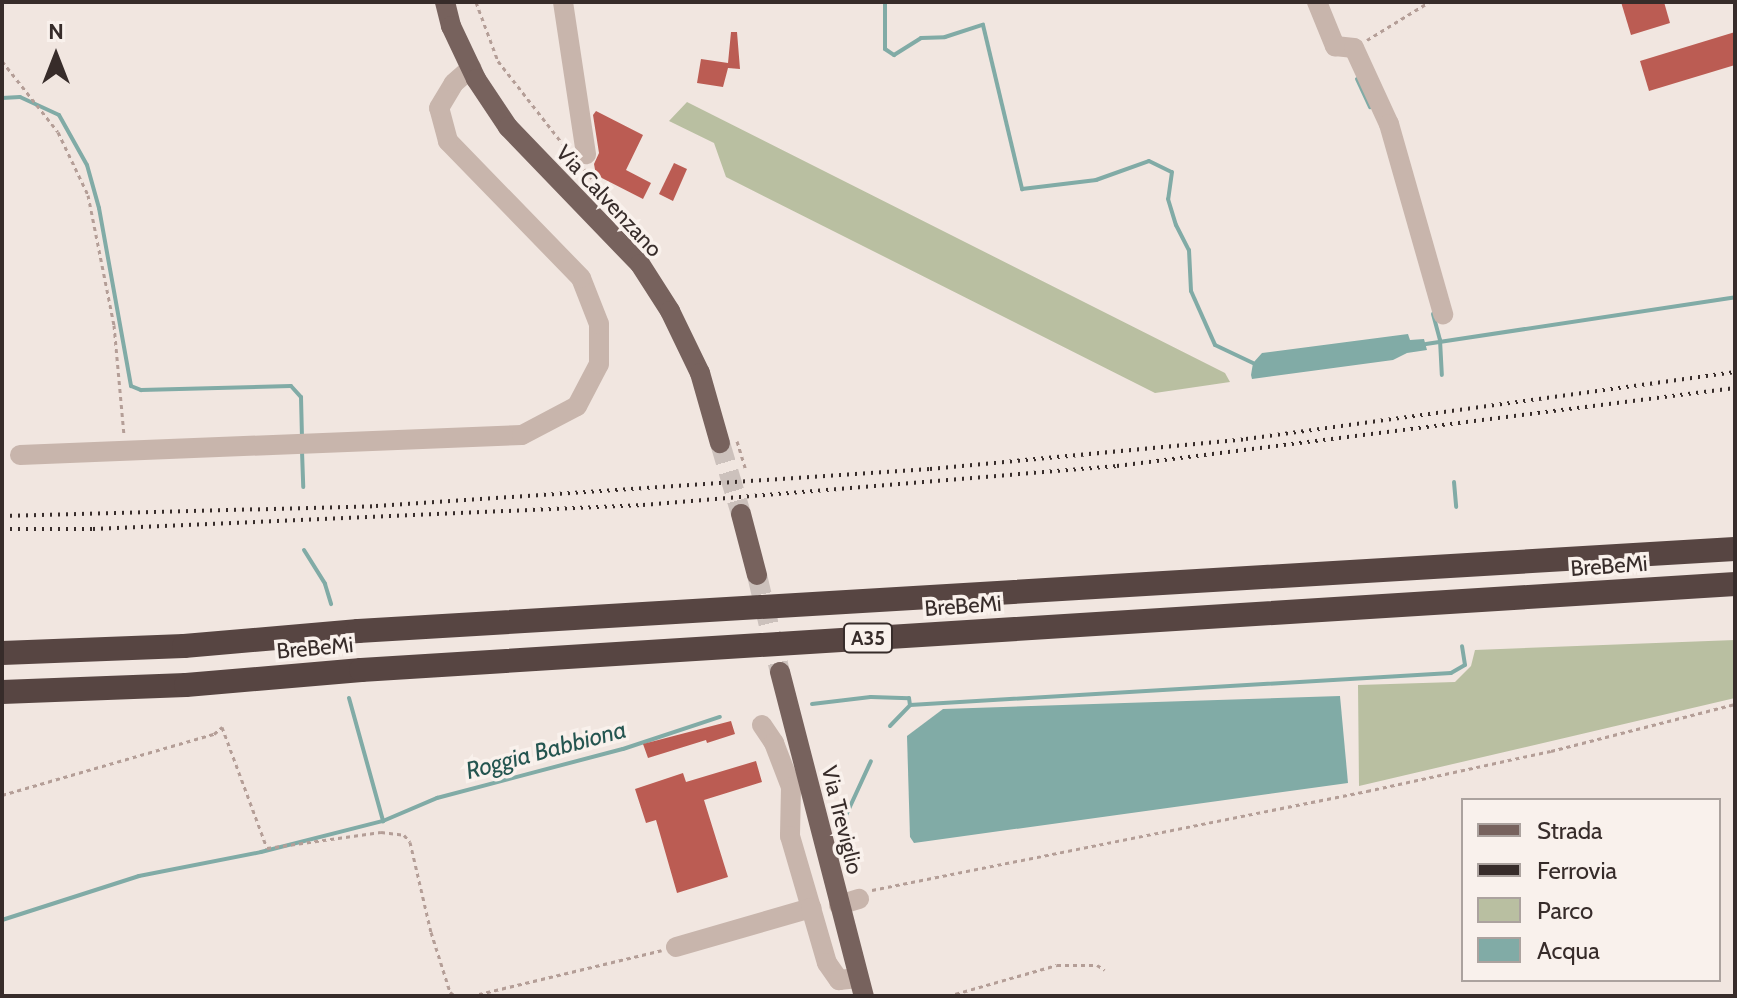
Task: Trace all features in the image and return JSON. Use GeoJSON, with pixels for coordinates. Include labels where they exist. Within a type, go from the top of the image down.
{"type":"FeatureCollection","features":[{"type":"Feature","properties":{"kind":"highway","name":"BreBeMi"},"geometry":{"type":"LineString","coordinates":[[2,653],[184,646],[358,631],[1735,549]]}},
{"type":"Feature","properties":{"kind":"highway","name":"BreBeMi"},"geometry":{"type":"LineString","coordinates":[[2,692],[186,685],[361,670],[1735,584]]}},
{"type":"Feature","properties":{"kind":"main road","name":"Via Calvenzano"},"geometry":{"type":"LineString","coordinates":[[445,2],[451,26],[471,68],[508,127],[640,264],[686,339],[713,410],[720,443]]}},
{"type":"Feature","properties":{"kind":"main road"},"geometry":{"type":"LineString","coordinates":[[741,514],[757,575]]}},
{"type":"Feature","properties":{"kind":"main road","name":"Via Treviglio"},"geometry":{"type":"LineString","coordinates":[[780,672],[849,902],[861,987]]}},
{"type":"Feature","properties":{"kind":"street"},"geometry":{"type":"LineString","coordinates":[[563,2],[586,154]]}},
{"type":"Feature","properties":{"kind":"street"},"geometry":{"type":"LineString","coordinates":[[1317,2],[1389,124],[1443,314]]}},
{"type":"Feature","properties":{"kind":"street"},"geometry":{"type":"LineString","coordinates":[[20,455],[522,435],[577,406],[599,364],[599,324],[581,278],[448,141],[439,108],[454,83],[471,68]]}},
{"type":"Feature","properties":{"kind":"street"},"geometry":{"type":"LineString","coordinates":[[676,947],[811,908],[790,836],[791,787],[774,743],[762,725]]}},
{"type":"Feature","properties":{"kind":"street","name":"Via Treviglio"},"geometry":{"type":"LineString","coordinates":[[811,908],[827,963],[839,980],[861,987]]}},
{"type":"Feature","properties":{"kind":"path"},"geometry":{"type":"LineString","coordinates":[[1344,47],[1429,2]]}},
{"type":"Feature","properties":{"kind":"path"},"geometry":{"type":"LineString","coordinates":[[2,61],[58,132],[88,195],[114,325],[126,449]]}},
{"type":"Feature","properties":{"kind":"path"},"geometry":{"type":"LineString","coordinates":[[849,902],[879,886],[1367,791],[1551,751],[1735,704]]}},
{"type":"Feature","properties":{"kind":"path"},"geometry":{"type":"LineString","coordinates":[[2,795],[214,734],[222,727],[267,848],[381,832],[404,835],[410,842],[431,932],[450,992],[455,996]]}},
{"type":"Feature","properties":{"kind":"path"},"geometry":{"type":"LineString","coordinates":[[471,996],[676,947]]}},
{"type":"Feature","properties":{"kind":"path"},"geometry":{"type":"LineString","coordinates":[[948,996],[1057,965],[1097,965],[1105,970]]}},
{"type":"Feature","properties":{"kind":"green space"},"geometry":{"type":"Polygon","coordinates":[[[687,102],[1225,373],[1230,382],[1155,393],[726,177],[714,143],[669,121],[687,102]]]}},
{"type":"Feature","properties":{"kind":"green space"},"geometry":{"type":"Polygon","coordinates":[[[1735,640],[1735,698],[1359,786],[1358,685],[1455,682],[1471,666],[1475,650],[1735,640]]]}},
{"type":"Feature","properties":{"kind":"water"},"geometry":{"type":"Polygon","coordinates":[[[1408,334],[1410,340],[1424,339],[1427,350],[1407,353],[1393,360],[1252,379],[1253,363],[1262,353],[1408,334]]]}},
{"type":"Feature","properties":{"kind":"water"},"geometry":{"type":"Polygon","coordinates":[[[1340,696],[1348,783],[914,843],[910,837],[907,736],[943,709],[1340,696]]]}},
{"type":"Feature","properties":{"kind":"building"},"geometry":{"type":"Polygon","coordinates":[[[1621,2],[1664,2],[1670,23],[1631,35],[1621,2]]]}},
{"type":"Feature","properties":{"kind":"building"},"geometry":{"type":"Polygon","coordinates":[[[731,32],[737,32],[740,69],[728,68],[723,87],[697,83],[701,59],[728,63],[731,32]]]}},
{"type":"Feature","properties":{"kind":"building"},"geometry":{"type":"Polygon","coordinates":[[[1735,32],[1735,65],[1649,91],[1640,61],[1735,32]]]}},
{"type":"Feature","properties":{"kind":"building"},"geometry":{"type":"Polygon","coordinates":[[[596,111],[643,135],[626,170],[651,183],[643,199],[596,175],[594,164],[599,153],[593,115],[596,111]]]}},
{"type":"Feature","properties":{"kind":"building"},"geometry":{"type":"Polygon","coordinates":[[[674,163],[687,169],[673,201],[659,194],[674,163]]]}},
{"type":"Feature","properties":{"kind":"building"},"geometry":{"type":"Polygon","coordinates":[[[731,721],[735,734],[707,743],[706,740],[648,758],[643,744],[731,721]]]}},
{"type":"Feature","properties":{"kind":"building"},"geometry":{"type":"Polygon","coordinates":[[[756,761],[762,782],[704,800],[728,877],[677,893],[656,820],[646,823],[635,789],[683,773],[686,782],[756,761]]]}},
{"type":"Feature","properties":{"kind":"waterway"},"geometry":{"type":"LineString","coordinates":[[885,2],[885,49],[894,55],[921,38],[945,37],[983,25],[1022,189],[1096,180],[1149,161],[1172,172],[1168,199],[1176,225],[1189,250],[1191,291],[1215,345],[1253,363]]}},
{"type":"Feature","properties":{"kind":"waterway"},"geometry":{"type":"LineString","coordinates":[[1357,79],[1370,107]]}},
{"type":"Feature","properties":{"kind":"waterway"},"geometry":{"type":"LineString","coordinates":[[2,98],[20,97],[59,115],[87,165],[99,208],[131,386],[141,390],[291,386],[301,397],[302,438]]}},
{"type":"Feature","properties":{"kind":"waterway"},"geometry":{"type":"LineString","coordinates":[[1426,344],[1735,297]]}},
{"type":"Feature","properties":{"kind":"waterway"},"geometry":{"type":"LineString","coordinates":[[1433,314],[1440,340],[1442,375]]}},
{"type":"Feature","properties":{"kind":"waterway"},"geometry":{"type":"LineString","coordinates":[[302,451],[303,487]]}},
{"type":"Feature","properties":{"kind":"waterway"},"geometry":{"type":"LineString","coordinates":[[1454,482],[1456,507]]}},
{"type":"Feature","properties":{"kind":"waterway"},"geometry":{"type":"LineString","coordinates":[[304,550],[325,584],[331,604]]}},
{"type":"Feature","properties":{"kind":"waterway"},"geometry":{"type":"LineString","coordinates":[[890,726],[910,705],[1451,673],[1465,665],[1462,646]]}},
{"type":"Feature","properties":{"kind":"waterway","name":"Roggia Babbiona"},"geometry":{"type":"LineString","coordinates":[[812,704],[871,697],[909,698],[910,705]]}},
{"type":"Feature","properties":{"kind":"waterway"},"geometry":{"type":"LineString","coordinates":[[349,698],[383,821]]}},
{"type":"Feature","properties":{"kind":"waterway"},"geometry":{"type":"LineString","coordinates":[[2,920],[139,876],[261,852],[383,821],[437,798],[623,749],[720,717]]}},
{"type":"Feature","properties":{"kind":"waterway"},"geometry":{"type":"LineString","coordinates":[[842,824],[871,761]]}},
{"type":"Feature","properties":{"kind":"tunnel"},"geometry":{"type":"LineString","coordinates":[[720,443],[741,514]]}},
{"type":"Feature","properties":{"kind":"tunnel"},"geometry":{"type":"LineString","coordinates":[[757,575],[780,672]]}},
{"type":"Feature","properties":{"kind":"railway"},"geometry":{"type":"LineString","coordinates":[[2,516],[376,506],[930,469],[1246,439],[1735,372]]}},
{"type":"Feature","properties":{"kind":"railway"},"geometry":{"type":"LineString","coordinates":[[2,529],[93,529],[643,505],[1117,466],[1735,388]]}}]}
